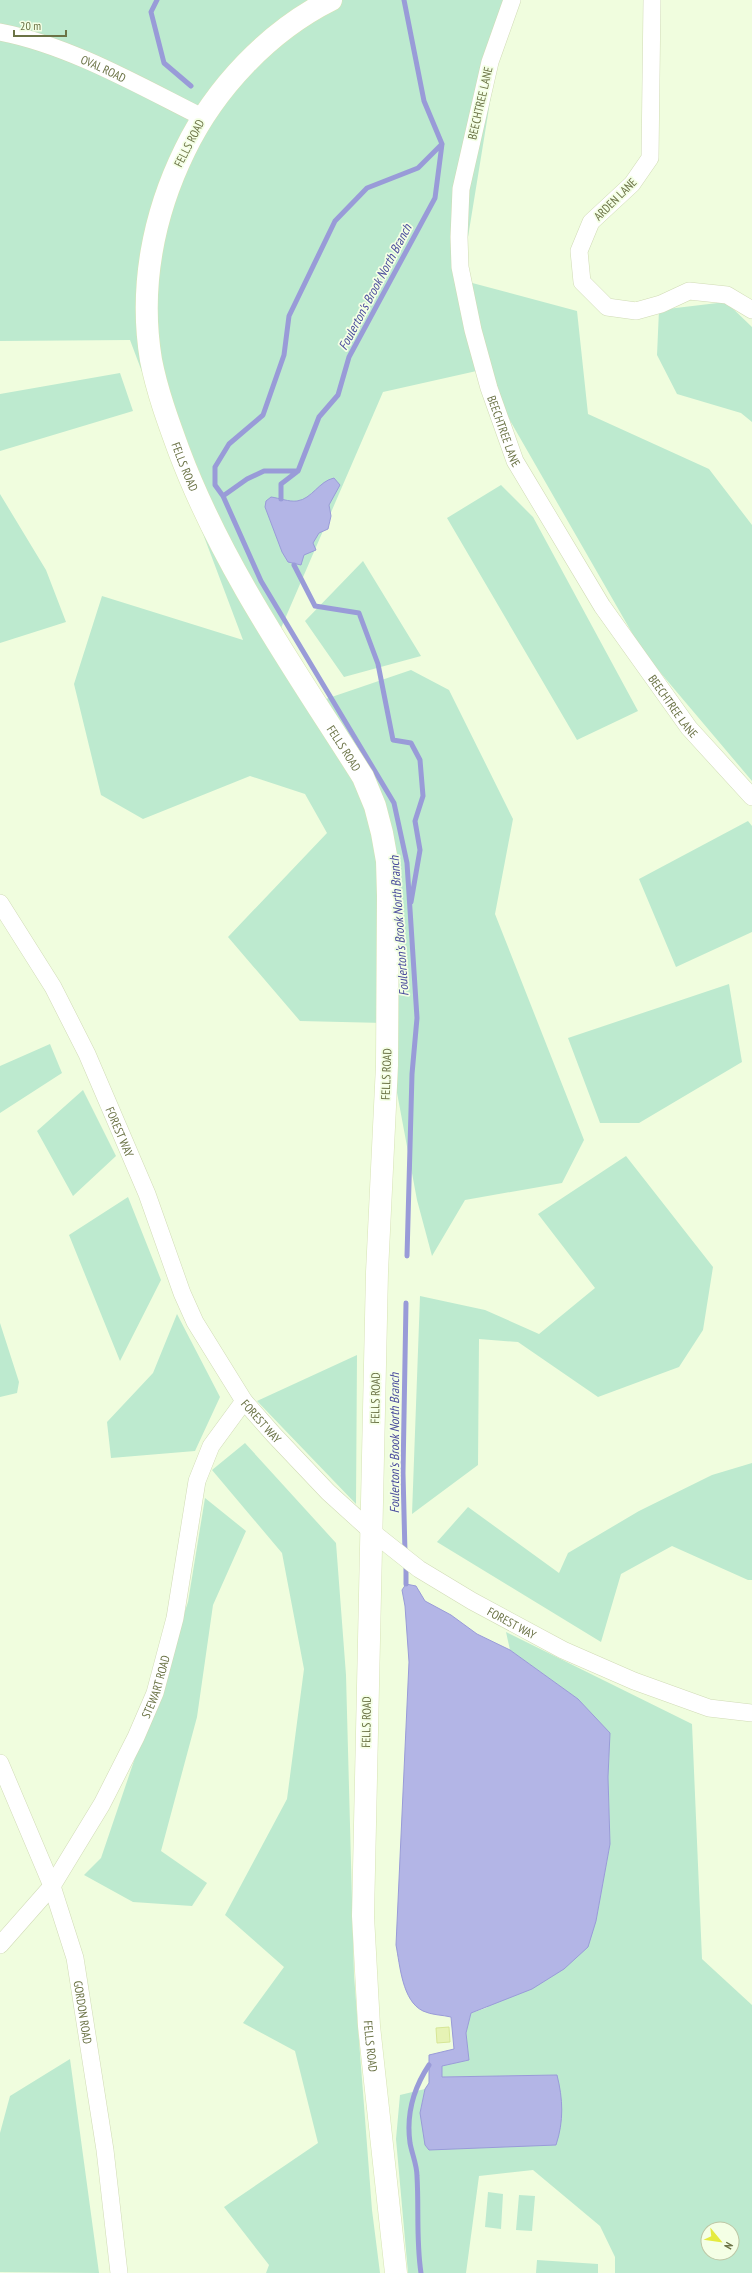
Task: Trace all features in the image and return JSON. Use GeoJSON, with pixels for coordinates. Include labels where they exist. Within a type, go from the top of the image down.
{"type":"FeatureCollection","features":[{"type":"Feature","properties":{"kind":"street","name":"FELLS ROAD"},"geometry":{"type":"LineString","coordinates":[[331,0],[291,25],[262,49],[216,98],[202,117],[173,175],[160,210],[152,247],[147,322],[151,360],[159,395],[188,476],[216,535],[248,596],[362,777],[376,806],[387,861],[387,1065],[377,1272],[363,1937],[368,2026],[396,2273]]}},
{"type":"Feature","properties":{"kind":"street","name":"BEECHTREE LANE"},"geometry":{"type":"LineString","coordinates":[[512,0],[490,62],[461,189],[459,237],[460,267],[473,330],[489,388],[515,461],[602,606],[689,728],[752,797]]}},
{"type":"Feature","properties":{"kind":"street","name":"ARDEN LANE"},"geometry":{"type":"LineString","coordinates":[[652,0],[650,158],[632,184],[591,222],[579,252],[582,282],[607,307],[636,311],[661,304],[689,291],[727,295],[752,310]]}},
{"type":"Feature","properties":{"kind":"street","name":"OVAL ROAD"},"geometry":{"type":"LineString","coordinates":[[0,32],[43,44],[114,73],[202,117]]}},
{"type":"Feature","properties":{"kind":"street","name":"FOREST WAY"},"geometry":{"type":"LineString","coordinates":[[0,903],[53,987],[87,1054],[147,1194],[182,1293],[195,1322],[244,1400],[328,1492],[391,1548],[419,1569],[472,1601],[563,1650],[634,1681],[709,1708],[752,1713]]}},
{"type":"Feature","properties":{"kind":"street","name":"STEWART ROAD"},"geometry":{"type":"LineString","coordinates":[[0,1945],[52,1886],[102,1804],[136,1738],[155,1693],[175,1618],[197,1481],[211,1446],[244,1400]]}},
{"type":"Feature","properties":{"kind":"street","name":"GORDON ROAD"},"geometry":{"type":"LineString","coordinates":[[0,1763],[52,1886],[75,1958],[105,2150],[119,2273]]}},
{"type":"Feature","properties":{"kind":"green space"},"geometry":{"type":"Polygon","coordinates":[[[0,0],[516,0],[504,16],[461,280],[577,311],[588,414],[709,469],[752,525],[752,781],[643,652],[481,370],[383,392],[275,642],[314,703],[411,670],[449,690],[513,819],[495,914],[584,1140],[562,1183],[465,1200],[432,1256],[417,1200],[384,1023],[300,1021],[228,937],[327,833],[305,794],[250,776],[143,819],[101,795],[74,684],[102,596],[243,640],[130,340],[0,341],[0,0]]]}},
{"type":"Feature","properties":{"kind":"green space"},"geometry":{"type":"Polygon","coordinates":[[[726,302],[752,327],[752,422],[741,413],[677,394],[657,355],[659,310],[726,302]]]}},
{"type":"Feature","properties":{"kind":"green space"},"geometry":{"type":"Polygon","coordinates":[[[120,373],[133,411],[0,451],[0,394],[120,373]]]}},
{"type":"Feature","properties":{"kind":"green space"},"geometry":{"type":"Polygon","coordinates":[[[501,485],[533,517],[638,711],[577,740],[447,518],[501,485]]]}},
{"type":"Feature","properties":{"kind":"green space"},"geometry":{"type":"Polygon","coordinates":[[[0,494],[46,570],[66,622],[0,643],[0,494]]]}},
{"type":"Feature","properties":{"kind":"green space"},"geometry":{"type":"Polygon","coordinates":[[[363,561],[421,656],[344,677],[305,621],[363,561]]]}},
{"type":"Feature","properties":{"kind":"green space"},"geometry":{"type":"Polygon","coordinates":[[[748,821],[752,826],[752,932],[676,967],[639,879],[748,821]]]}},
{"type":"Feature","properties":{"kind":"green space"},"geometry":{"type":"Polygon","coordinates":[[[729,984],[742,1062],[639,1123],[600,1123],[568,1038],[729,984]]]}},
{"type":"Feature","properties":{"kind":"green space"},"geometry":{"type":"Polygon","coordinates":[[[50,1044],[62,1073],[0,1113],[0,1066],[50,1044]]]}},
{"type":"Feature","properties":{"kind":"green space"},"geometry":{"type":"Polygon","coordinates":[[[83,1090],[116,1156],[73,1196],[37,1131],[83,1090]]]}},
{"type":"Feature","properties":{"kind":"green space"},"geometry":{"type":"Polygon","coordinates":[[[626,1156],[713,1267],[703,1330],[679,1367],[598,1397],[518,1342],[479,1339],[478,1465],[412,1514],[420,1296],[485,1310],[539,1334],[595,1288],[538,1214],[626,1156]]]}},
{"type":"Feature","properties":{"kind":"green space"},"geometry":{"type":"Polygon","coordinates":[[[128,1197],[161,1280],[120,1361],[69,1235],[128,1197]]]}},
{"type":"Feature","properties":{"kind":"green space"},"geometry":{"type":"Polygon","coordinates":[[[177,1314],[220,1397],[195,1451],[111,1458],[107,1422],[153,1373],[177,1314]]]}},
{"type":"Feature","properties":{"kind":"green space"},"geometry":{"type":"Polygon","coordinates":[[[0,1323],[19,1382],[17,1393],[0,1397],[0,1323]]]}},
{"type":"Feature","properties":{"kind":"green space"},"geometry":{"type":"Polygon","coordinates":[[[357,1355],[356,1504],[257,1401],[357,1355]]]}},
{"type":"Feature","properties":{"kind":"green space"},"geometry":{"type":"Polygon","coordinates":[[[245,1443],[336,1543],[346,1675],[354,1975],[372,2210],[380,2273],[266,2273],[269,2265],[224,2207],[318,2143],[295,2051],[243,2023],[284,1967],[225,1915],[287,1799],[304,1669],[282,1553],[212,1470],[245,1443]]]}},
{"type":"Feature","properties":{"kind":"green space"},"geometry":{"type":"Polygon","coordinates":[[[752,1463],[752,1580],[748,1580],[672,1546],[621,1574],[601,1642],[437,1542],[468,1507],[559,1573],[568,1553],[639,1511],[712,1475],[752,1463]]]}},
{"type":"Feature","properties":{"kind":"green space"},"geometry":{"type":"Polygon","coordinates":[[[205,1498],[246,1531],[213,1605],[197,1717],[161,1851],[207,1883],[192,1906],[133,1902],[84,1875],[101,1858],[188,1602],[205,1498]]]}},
{"type":"Feature","properties":{"kind":"green space"},"geometry":{"type":"Polygon","coordinates":[[[506,1632],[692,1724],[702,1959],[752,2005],[752,2273],[615,2273],[615,2257],[600,2226],[533,2170],[479,2176],[466,2273],[408,2273],[396,2139],[400,2095],[425,2089],[420,2113],[557,2075],[442,2077],[442,2066],[469,2060],[466,2033],[471,2013],[486,2008],[596,1921],[610,1844],[608,1777],[610,1733],[578,1699],[510,1650],[506,1632]]]}},
{"type":"Feature","properties":{"kind":"green space"},"geometry":{"type":"Polygon","coordinates":[[[70,2059],[99,2273],[0,2272],[0,2133],[10,2096],[70,2059]]]}},
{"type":"Feature","properties":{"kind":"green space"},"geometry":{"type":"Polygon","coordinates":[[[488,2192],[503,2194],[501,2229],[485,2227],[488,2192]]]}},
{"type":"Feature","properties":{"kind":"green space"},"geometry":{"type":"Polygon","coordinates":[[[519,2195],[535,2196],[532,2231],[516,2230],[519,2195]]]}},
{"type":"Feature","properties":{"kind":"green space"},"geometry":{"type":"Polygon","coordinates":[[[537,2260],[598,2264],[598,2273],[536,2273],[537,2260]]]}},
{"type":"Feature","properties":{"kind":"water"},"geometry":{"type":"Polygon","coordinates":[[[334,478],[340,485],[329,505],[331,516],[328,529],[319,533],[313,543],[316,550],[304,555],[301,565],[288,562],[282,552],[265,507],[266,501],[271,497],[291,501],[302,500],[324,483],[334,478]]]}},
{"type":"Feature","properties":{"kind":"water"},"geometry":{"type":"Polygon","coordinates":[[[406,1584],[416,1586],[425,1601],[451,1615],[477,1634],[510,1650],[578,1699],[610,1733],[608,1777],[610,1844],[596,1921],[588,1947],[564,1969],[532,1989],[471,2013],[466,2033],[469,2060],[442,2066],[442,2077],[557,2075],[562,2110],[559,2136],[556,2145],[429,2150],[425,2145],[420,2113],[425,2089],[429,2083],[429,2055],[454,2049],[451,2017],[423,2011],[410,1999],[403,1982],[396,1945],[409,1662],[405,1606],[402,1590],[406,1584]]]}},
{"type":"Feature","properties":{"kind":"building"},"geometry":{"type":"Polygon","coordinates":[[[449,2027],[450,2042],[437,2043],[436,2028],[449,2027]]]}},
{"type":"Feature","properties":{"kind":"waterway"},"geometry":{"type":"LineString","coordinates":[[157,0],[151,12],[164,63],[191,86]]}},
{"type":"Feature","properties":{"kind":"waterway","name":"Foulerton's Brook North Branch"},"geometry":{"type":"LineString","coordinates":[[404,0],[424,101],[442,144],[435,198],[349,357],[338,395],[319,417],[298,471],[264,471],[247,479],[223,496],[261,581],[394,803],[407,863],[417,1018],[412,1074],[407,1256]]}},
{"type":"Feature","properties":{"kind":"waterway","name":"Foulerton's Brook North Branch"},"geometry":{"type":"LineString","coordinates":[[223,496],[215,485],[215,467],[229,444],[263,415],[284,355],[289,316],[335,221],[367,188],[418,168],[442,144]]}},
{"type":"Feature","properties":{"kind":"waterway"},"geometry":{"type":"LineString","coordinates":[[281,499],[281,484],[298,471]]}},
{"type":"Feature","properties":{"kind":"waterway"},"geometry":{"type":"LineString","coordinates":[[294,565],[315,606],[359,613],[378,664],[393,740],[411,743],[420,760],[423,796],[415,821],[420,850],[411,902]]}},
{"type":"Feature","properties":{"kind":"waterway","name":"Foulerton's Brook North Branch"},"geometry":{"type":"LineString","coordinates":[[405,1553],[403,1473],[406,1303]]}},
{"type":"Feature","properties":{"kind":"waterway","name":"Foulerton's Brook North Branch"},"geometry":{"type":"LineString","coordinates":[[406,1563],[406,1584]]}},
{"type":"Feature","properties":{"kind":"waterway","name":"Foulerton's Brook North Branch"},"geometry":{"type":"LineString","coordinates":[[421,2273],[417,2172],[410,2143],[409,2122],[415,2093],[423,2074],[429,2065]]}}]}
